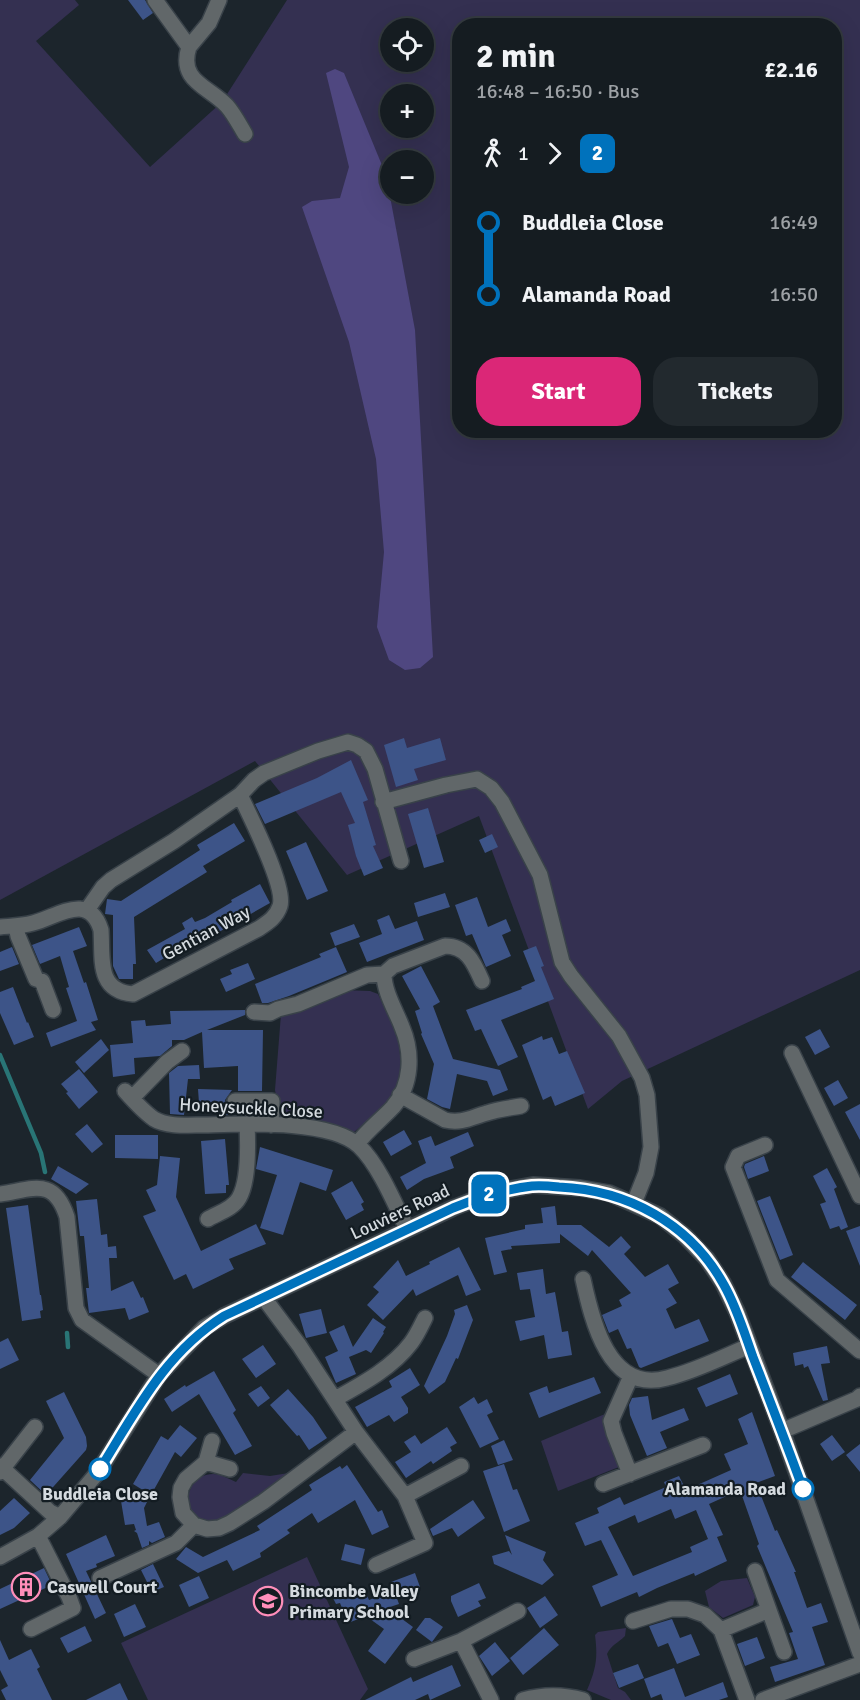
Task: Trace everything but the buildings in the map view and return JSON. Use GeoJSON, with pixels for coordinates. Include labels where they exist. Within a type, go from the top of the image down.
{"type":"FeatureCollection","features":[{"type":"Feature","properties":{"kind":"street"},"geometry":{"type":"LineString","coordinates":[[154,0],[189,47]]}},
{"type":"Feature","properties":{"kind":"street"},"geometry":{"type":"LineString","coordinates":[[218,0],[209,23],[189,47],[186,58],[188,70],[205,89],[225,104],[245,134]]}},
{"type":"Feature","properties":{"kind":"street"},"geometry":{"type":"LineString","coordinates":[[0,927],[34,923],[72,908],[87,910],[103,887],[111,880],[174,841],[240,795],[264,773],[318,751],[348,742],[366,751],[375,770],[401,861]]}},
{"type":"Feature","properties":{"kind":"street"},"geometry":{"type":"LineString","coordinates":[[383,802],[477,779],[491,788],[502,802],[540,875],[562,962],[619,1036],[642,1078],[648,1095],[651,1147],[646,1173],[633,1203]]}},
{"type":"Feature","properties":{"kind":"street","name":"Gentian Way"},"geometry":{"type":"LineString","coordinates":[[87,910],[99,924],[101,930],[104,978],[115,990],[133,994],[270,921],[281,904],[281,894],[240,795]]}},
{"type":"Feature","properties":{"kind":"street"},"geometry":{"type":"LineString","coordinates":[[16,926],[36,979],[42,981],[53,1010]]}},
{"type":"Feature","properties":{"kind":"street"},"geometry":{"type":"LineString","coordinates":[[255,1012],[270,1013],[306,1001],[368,975],[384,974],[393,966],[445,946],[454,946],[470,957],[482,981]]}},
{"type":"Feature","properties":{"kind":"street"},"geometry":{"type":"LineString","coordinates":[[384,974],[386,988],[406,1035],[410,1056],[408,1075],[394,1105],[357,1144],[375,1169],[407,1229]]}},
{"type":"Feature","properties":{"kind":"street","name":"Honeysuckle Close"},"geometry":{"type":"LineString","coordinates":[[182,1051],[128,1094],[155,1119],[170,1123],[299,1127],[329,1132],[348,1138],[357,1144]]}},
{"type":"Feature","properties":{"kind":"street"},"geometry":{"type":"LineString","coordinates":[[792,1053],[860,1196]]}},
{"type":"Feature","properties":{"kind":"street"},"geometry":{"type":"LineString","coordinates":[[400,1095],[452,1122],[460,1122],[488,1112],[521,1106]]}},
{"type":"Feature","properties":{"kind":"street"},"geometry":{"type":"LineString","coordinates":[[235,1101],[272,1101],[271,1125]]}},
{"type":"Feature","properties":{"kind":"street"},"geometry":{"type":"LineString","coordinates":[[208,1219],[230,1208],[239,1199],[247,1158],[247,1124]]}},
{"type":"Feature","properties":{"kind":"street"},"geometry":{"type":"LineString","coordinates":[[765,1145],[738,1156],[733,1167],[777,1280],[860,1351]]}},
{"type":"Feature","properties":{"kind":"street","name":"Louviers Road"},"geometry":{"type":"LineString","coordinates":[[0,1557],[38,1536],[60,1517],[98,1472],[159,1375],[204,1328],[224,1316],[407,1229],[491,1193],[533,1185],[580,1188],[609,1193],[633,1203],[668,1223],[707,1258],[723,1283],[733,1302],[782,1431],[860,1653]]}},
{"type":"Feature","properties":{"kind":"street"},"geometry":{"type":"LineString","coordinates":[[0,1194],[46,1188],[56,1194],[67,1217],[76,1308],[82,1320],[159,1375]]}},
{"type":"Feature","properties":{"kind":"street"},"geometry":{"type":"LineString","coordinates":[[583,1279],[590,1310],[609,1355],[618,1367],[631,1376],[647,1380],[666,1379],[749,1346]]}},
{"type":"Feature","properties":{"kind":"street"},"geometry":{"type":"LineString","coordinates":[[264,1298],[299,1345],[356,1432],[405,1496],[425,1543],[376,1565]]}},
{"type":"Feature","properties":{"kind":"street"},"geometry":{"type":"LineString","coordinates":[[335,1399],[367,1382],[388,1365],[411,1343],[425,1318]]}},
{"type":"Feature","properties":{"kind":"street"},"geometry":{"type":"LineString","coordinates":[[630,1474],[611,1421],[631,1376]]}},
{"type":"Feature","properties":{"kind":"street"},"geometry":{"type":"LineString","coordinates":[[782,1431],[859,1399]]}},
{"type":"Feature","properties":{"kind":"street"},"geometry":{"type":"LineString","coordinates":[[35,1427],[1,1470],[50,1512],[60,1517]]}},
{"type":"Feature","properties":{"kind":"street"},"geometry":{"type":"LineString","coordinates":[[212,1441],[206,1462],[186,1479],[181,1488],[180,1497],[183,1513],[194,1525],[207,1529],[219,1528],[230,1523],[263,1502],[356,1432]]}},
{"type":"Feature","properties":{"kind":"street"},"geometry":{"type":"LineString","coordinates":[[603,1484],[703,1445]]}},
{"type":"Feature","properties":{"kind":"street"},"geometry":{"type":"LineString","coordinates":[[206,1462],[230,1470]]}},
{"type":"Feature","properties":{"kind":"street"},"geometry":{"type":"LineString","coordinates":[[405,1496],[461,1466]]}},
{"type":"Feature","properties":{"kind":"street"},"geometry":{"type":"LineString","coordinates":[[100,1578],[176,1543],[194,1525]]}},
{"type":"Feature","properties":{"kind":"street"},"geometry":{"type":"LineString","coordinates":[[31,1629],[72,1608],[69,1597],[38,1536]]}},
{"type":"Feature","properties":{"kind":"street"},"geometry":{"type":"LineString","coordinates":[[755,1571],[784,1652]]}},
{"type":"Feature","properties":{"kind":"street"},"geometry":{"type":"LineString","coordinates":[[633,1622],[671,1609],[688,1609],[705,1615],[721,1629],[747,1700]]}},
{"type":"Feature","properties":{"kind":"street"},"geometry":{"type":"LineString","coordinates":[[721,1629],[769,1610]]}},
{"type":"Feature","properties":{"kind":"street"},"geometry":{"type":"LineString","coordinates":[[414,1659],[461,1641],[518,1611]]}},
{"type":"Feature","properties":{"kind":"street"},"geometry":{"type":"LineString","coordinates":[[461,1641],[491,1700]]}},
{"type":"Feature","properties":{"kind":"street"},"geometry":{"type":"LineString","coordinates":[[763,1700],[860,1664]]}},
{"type":"Feature","properties":{"kind":"street"},"geometry":{"type":"LineString","coordinates":[[523,1700],[539,1695],[564,1695],[583,1700]]}},
{"type":"Feature","properties":{"kind":"shaded area"},"geometry":{"type":"Polygon","coordinates":[[[0,0],[75,0],[79,5],[36,41],[150,167],[222,102],[287,0],[860,0],[860,970],[622,1081],[588,1109],[479,816],[347,875],[255,761],[0,900],[0,0]]]}},
{"type":"Feature","properties":{"kind":"shaded area"},"geometry":{"type":"Polygon","coordinates":[[[335,69],[344,73],[380,160],[380,204],[391,204],[415,330],[433,657],[420,668],[405,670],[389,660],[377,627],[384,552],[376,459],[349,342],[302,207],[312,201],[340,198],[349,167],[326,73],[335,69]]]}},
{"type":"Feature","properties":{"kind":"shaded area"},"geometry":{"type":"Polygon","coordinates":[[[342,990],[370,991],[378,994],[398,1037],[402,1073],[389,1103],[354,1132],[309,1121],[280,1117],[275,1090],[281,1014],[342,990]]]}},
{"type":"Feature","properties":{"kind":"shaded area"},"geometry":{"type":"Polygon","coordinates":[[[605,1414],[619,1467],[558,1491],[541,1441],[605,1414]]]}},
{"type":"Feature","properties":{"kind":"shaded area"},"geometry":{"type":"Polygon","coordinates":[[[295,1472],[249,1505],[221,1520],[210,1523],[201,1522],[188,1508],[190,1490],[196,1481],[206,1475],[219,1475],[236,1482],[243,1473],[270,1476],[295,1472]]]}},
{"type":"Feature","properties":{"kind":"shaded area","name":"Bincombe Valley Primary School"},"geometry":{"type":"Polygon","coordinates":[[[307,1557],[368,1689],[360,1700],[148,1700],[121,1643],[307,1557]]]}},
{"type":"Feature","properties":{"kind":"shaded area"},"geometry":{"type":"Polygon","coordinates":[[[747,1578],[755,1597],[753,1605],[723,1618],[709,1607],[705,1591],[721,1581],[747,1578]]]}},
{"type":"Feature","properties":{"kind":"shaded area"},"geometry":{"type":"Polygon","coordinates":[[[626,1628],[625,1636],[607,1654],[618,1688],[625,1692],[631,1700],[611,1700],[587,1690],[595,1663],[595,1635],[598,1632],[626,1628]]]}},
{"type":"Feature","properties":{"kind":"waterway"},"geometry":{"type":"LineString","coordinates":[[0,1055],[41,1153],[45,1172]]}},
{"type":"Feature","properties":{"kind":"waterway"},"geometry":{"type":"LineString","coordinates":[[67,1333],[68,1347]]}},
{"type":"Feature","properties":{"kind":"bus line","name":"2"},"geometry":{"type":"LineString","coordinates":[[100,1469],[159,1375],[204,1328],[224,1316],[453,1208],[491,1193],[533,1185],[580,1188],[609,1193],[633,1203],[660,1216],[707,1258],[723,1283],[737,1312],[803,1489]]}},
{"type":"Feature","properties":{"kind":"place","name":"Buddleia Close"},"geometry":{"type":"Point","coordinates":[100,1469]}},
{"type":"Feature","properties":{"kind":"place","name":"Alamanda Road"},"geometry":{"type":"Point","coordinates":[803,1489]}},
{"type":"Feature","properties":{"kind":"place","name":"Caswell Court"},"geometry":{"type":"Point","coordinates":[26,1587]}},
{"type":"Feature","properties":{"kind":"place","name":"Bincombe Valley Primary School"},"geometry":{"type":"Point","coordinates":[268,1601]}}]}
